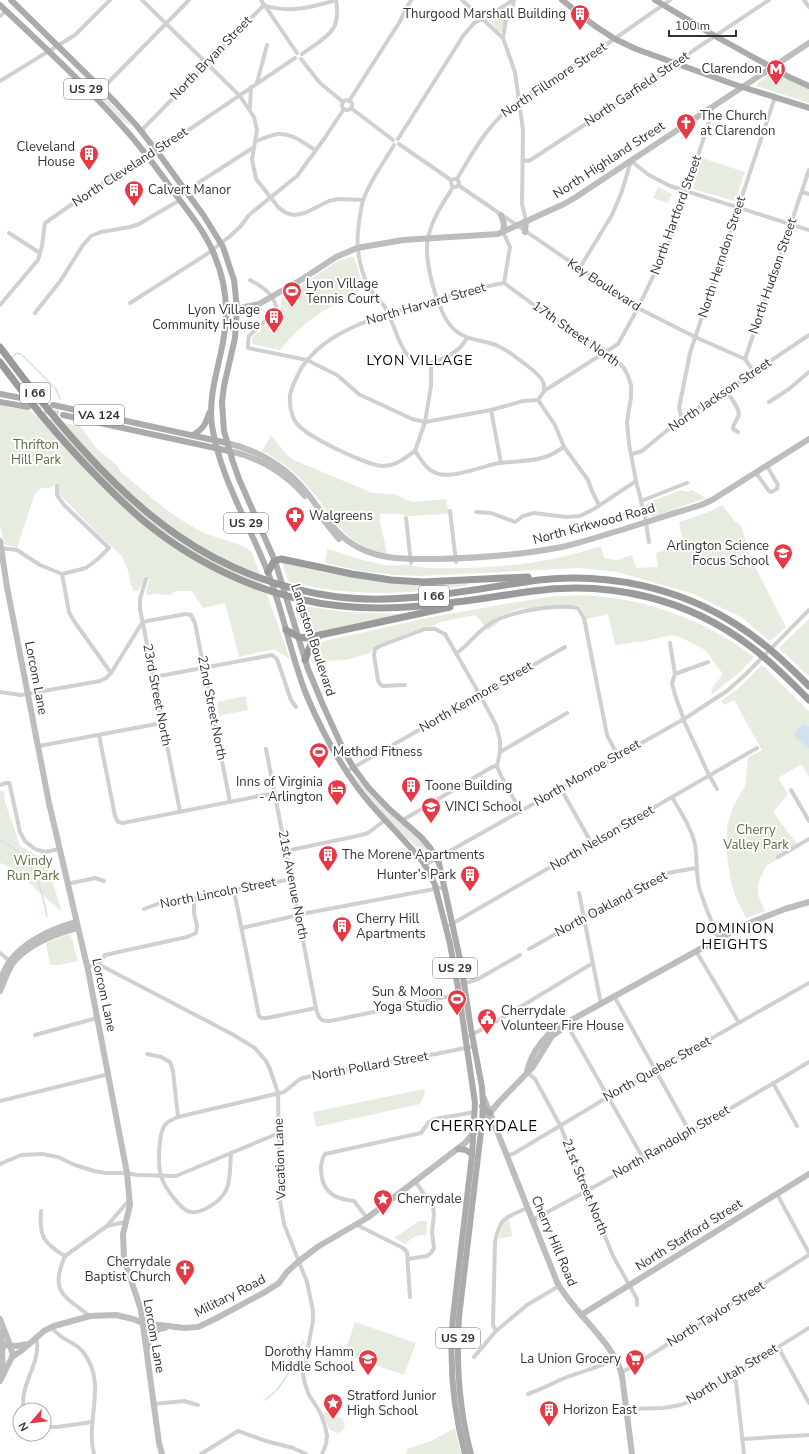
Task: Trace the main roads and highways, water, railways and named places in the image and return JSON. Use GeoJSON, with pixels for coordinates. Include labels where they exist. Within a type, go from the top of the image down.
{"type":"FeatureCollection","features":[{"type":"Feature","properties":{"kind":"highway","name":"I 66"},"geometry":{"type":"LineString","coordinates":[[0,347],[28,384],[73,438],[122,489],[167,528],[209,555],[250,574],[302,590],[348,598],[374,600],[435,595],[566,578],[599,579],[632,583],[664,591],[694,602],[731,621],[755,637],[780,658],[809,686]]}},
{"type":"Feature","properties":{"kind":"highway","name":"I 66"},"geometry":{"type":"LineString","coordinates":[[0,362],[27,397],[59,434],[110,489],[136,514],[181,548],[229,575],[253,585],[305,600],[340,606],[389,608],[439,605],[557,588],[598,588],[635,593],[675,605],[716,623],[743,640],[775,666],[809,700]]}},
{"type":"Feature","properties":{"kind":"highway"},"geometry":{"type":"LineString","coordinates":[[268,572],[275,561],[282,559],[352,574],[402,581],[422,582],[546,576],[566,578]]}},
{"type":"Feature","properties":{"kind":"highway"},"geometry":{"type":"LineString","coordinates":[[286,630],[299,637],[306,638],[449,608],[485,602],[508,594]]}},
{"type":"Feature","properties":{"kind":"highway"},"geometry":{"type":"LineString","coordinates":[[305,660],[312,642],[317,637],[325,634]]}},
{"type":"Feature","properties":{"kind":"main road","name":"Langston Boulevard"},"geometry":{"type":"LineString","coordinates":[[11,0],[102,89],[141,131],[209,222],[221,243],[234,280],[237,308],[235,338],[222,394],[222,418],[229,451],[239,479],[275,561],[310,674],[337,736],[353,768],[374,794],[424,840],[437,859],[445,887],[449,925],[472,1034],[483,1096],[482,1122],[459,1317],[458,1341],[460,1393],[471,1454]]}},
{"type":"Feature","properties":{"kind":"main road"},"geometry":{"type":"LineString","coordinates":[[562,0],[595,26],[615,39],[644,52],[742,87],[809,108]]}},
{"type":"Feature","properties":{"kind":"main road"},"geometry":{"type":"LineString","coordinates":[[655,0],[715,36],[789,77],[809,86]]}},
{"type":"Feature","properties":{"kind":"main road","name":"Langston Boulevard"},"geometry":{"type":"LineString","coordinates":[[0,5],[105,108],[147,156],[180,200],[202,232],[212,250],[222,280],[226,311],[225,332],[213,383],[211,408],[215,440],[231,490],[268,572],[299,674],[320,723],[346,771],[364,796],[412,848],[425,865],[436,888],[449,925]]}},
{"type":"Feature","properties":{"kind":"main road"},"geometry":{"type":"LineString","coordinates":[[0,394],[21,398]]}},
{"type":"Feature","properties":{"kind":"main road"},"geometry":{"type":"LineString","coordinates":[[0,402],[28,407]]}},
{"type":"Feature","properties":{"kind":"main road","name":"VA 124"},"geometry":{"type":"LineString","coordinates":[[53,405],[215,440]]}},
{"type":"Feature","properties":{"kind":"main road"},"geometry":{"type":"LineString","coordinates":[[193,435],[205,426],[211,408]]}},
{"type":"Feature","properties":{"kind":"main road","name":"VA 124"},"geometry":{"type":"LineString","coordinates":[[63,415],[229,451]]}},
{"type":"Feature","properties":{"kind":"main road","name":"North Kirkwood Road"},"geometry":{"type":"LineString","coordinates":[[215,440],[227,442]]}},
{"type":"Feature","properties":{"kind":"main road"},"geometry":{"type":"LineString","coordinates":[[299,674],[310,674]]}},
{"type":"Feature","properties":{"kind":"main road","name":"Langston Boulevard"},"geometry":{"type":"LineString","coordinates":[[463,994],[466,1038],[474,1089],[475,1112],[472,1155],[453,1317],[451,1350],[455,1405],[465,1454]]}},
{"type":"Feature","properties":{"kind":"main road"},"geometry":{"type":"LineString","coordinates":[[474,1089],[480,1104],[490,1114]]}},
{"type":"Feature","properties":{"kind":"main road"},"geometry":{"type":"LineString","coordinates":[[458,1149],[466,1150],[472,1155]]}},
{"type":"Feature","properties":{"kind":"water"},"geometry":{"type":"Polygon","coordinates":[[[805,724],[809,727],[809,748],[795,737],[798,729],[805,724]]]}},
{"type":"Feature","properties":{"kind":"waterway"},"geometry":{"type":"LineString","coordinates":[[11,358],[17,353],[21,354],[56,389],[60,399]]}},
{"type":"Feature","properties":{"kind":"waterway"},"geometry":{"type":"LineString","coordinates":[[0,840],[19,852],[32,868],[41,891],[47,916]]}},
{"type":"Feature","properties":{"kind":"waterway"},"geometry":{"type":"LineString","coordinates":[[265,1400],[277,1390],[297,1361],[303,1341]]}},
{"type":"Feature","properties":{"kind":"tunnel"},"geometry":{"type":"LineString","coordinates":[[35,409],[63,415]]}},
{"type":"Feature","properties":{"kind":"place","name":"Thurgood Marshall Building"},"geometry":{"type":"Point","coordinates":[580,31]}},
{"type":"Feature","properties":{"kind":"place","name":"Clarendon"},"geometry":{"type":"Point","coordinates":[776,86]}},
{"type":"Feature","properties":{"kind":"place","name":"The Church at Clarendon"},"geometry":{"type":"Point","coordinates":[686,140]}},
{"type":"Feature","properties":{"kind":"place","name":"Cleveland House"},"geometry":{"type":"Point","coordinates":[89,171]}},
{"type":"Feature","properties":{"kind":"place","name":"Calvert Manor"},"geometry":{"type":"Point","coordinates":[134,207]}},
{"type":"Feature","properties":{"kind":"place","name":"Lyon Village Tennis Court"},"geometry":{"type":"Point","coordinates":[292,308]}},
{"type":"Feature","properties":{"kind":"place","name":"Lyon Village Community House"},"geometry":{"type":"Point","coordinates":[274,334]}},
{"type":"Feature","properties":{"kind":"place","name":"Walgreens"},"geometry":{"type":"Point","coordinates":[295,533]}},
{"type":"Feature","properties":{"kind":"place","name":"Arlington Science Focus School"},"geometry":{"type":"Point","coordinates":[783,570]}},
{"type":"Feature","properties":{"kind":"place","name":"Method Fitness"},"geometry":{"type":"Point","coordinates":[319,769]}},
{"type":"Feature","properties":{"kind":"place","name":"Toone Building"},"geometry":{"type":"Point","coordinates":[411,803]}},
{"type":"Feature","properties":{"kind":"place","name":"Inns of Virginia - Arlington"},"geometry":{"type":"Point","coordinates":[337,806]}},
{"type":"Feature","properties":{"kind":"place","name":"VINCI School"},"geometry":{"type":"Point","coordinates":[431,824]}},
{"type":"Feature","properties":{"kind":"place","name":"The Morene Apartments"},"geometry":{"type":"Point","coordinates":[328,872]}},
{"type":"Feature","properties":{"kind":"place","name":"Hunter’s Park"},"geometry":{"type":"Point","coordinates":[470,892]}},
{"type":"Feature","properties":{"kind":"place","name":"Cherry Hill Apartments"},"geometry":{"type":"Point","coordinates":[342,943]}},
{"type":"Feature","properties":{"kind":"place","name":"Sun & Moon Yoga Studio"},"geometry":{"type":"Point","coordinates":[457,1016]}},
{"type":"Feature","properties":{"kind":"place","name":"Cherrydale Volunteer Fire House"},"geometry":{"type":"Point","coordinates":[487,1035]}},
{"type":"Feature","properties":{"kind":"place","name":"Cherrydale"},"geometry":{"type":"Point","coordinates":[383,1216]}},
{"type":"Feature","properties":{"kind":"place","name":"Cherrydale Baptist Church"},"geometry":{"type":"Point","coordinates":[185,1286]}},
{"type":"Feature","properties":{"kind":"place","name":"Dorothy Hamm Middle School"},"geometry":{"type":"Point","coordinates":[368,1376]}},
{"type":"Feature","properties":{"kind":"place","name":"La Union Grocery"},"geometry":{"type":"Point","coordinates":[635,1376]}},
{"type":"Feature","properties":{"kind":"place","name":"Stratford Junior High School"},"geometry":{"type":"Point","coordinates":[333,1420]}},
{"type":"Feature","properties":{"kind":"place","name":"Horizon East"},"geometry":{"type":"Point","coordinates":[549,1427]}},
{"type":"Feature","properties":{"kind":"district","name":"LYON VILLAGE"},"geometry":{"type":"Point","coordinates":[420,360]}},
{"type":"Feature","properties":{"kind":"district","name":"DOMINION HEIGHTS"},"geometry":{"type":"Point","coordinates":[735,936]}},
{"type":"Feature","properties":{"kind":"district","name":"CHERRYDALE"},"geometry":{"type":"Point","coordinates":[484,1126]}},
{"type":"Feature","properties":{"kind":"park label","name":"Thrifton Hill Park"},"geometry":{"type":"Point","coordinates":[36,452]}},
{"type":"Feature","properties":{"kind":"park label","name":"Cherry Valley Park"},"geometry":{"type":"Point","coordinates":[756,838]}},
{"type":"Feature","properties":{"kind":"park label","name":"Windy Run Park"},"geometry":{"type":"Point","coordinates":[33,868]}}]}
